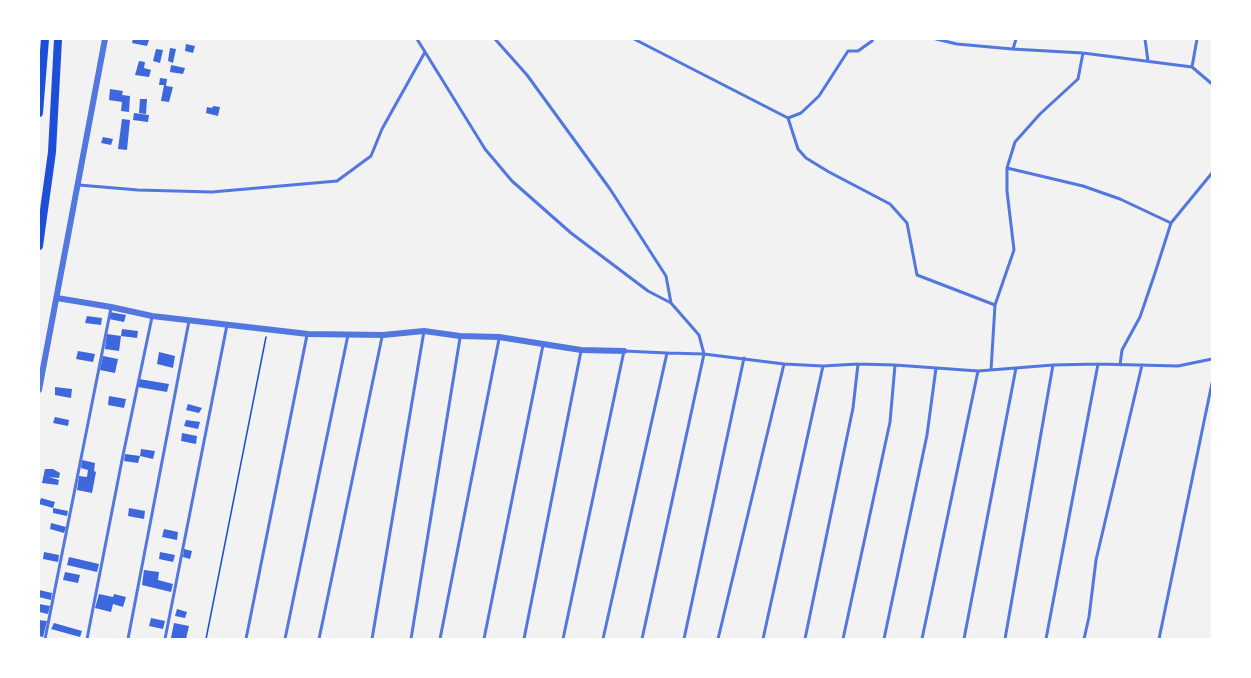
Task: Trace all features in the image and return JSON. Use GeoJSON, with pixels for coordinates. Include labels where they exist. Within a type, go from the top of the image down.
{"type":"FeatureCollection","features":[{"type":"Feature","properties":{"kind":"main road"},"geometry":{"type":"LineString","coordinates":[[39,113],[45,39]]}},
{"type":"Feature","properties":{"kind":"main road"},"geometry":{"type":"LineString","coordinates":[[39,246],[52,152],[59,41]]}},
{"type":"Feature","properties":{"kind":"street"},"geometry":{"type":"LineString","coordinates":[[39,390],[105,39]]}},
{"type":"Feature","properties":{"kind":"street"},"geometry":{"type":"LineString","coordinates":[[57,298],[152,316],[308,334],[382,335],[424,331],[460,336],[499,337],[581,350],[624,351]]}},
{"type":"Feature","properties":{"kind":"lane"},"geometry":{"type":"LineString","coordinates":[[417,39],[485,149],[512,181],[571,233],[648,291],[671,303],[699,336],[704,354],[642,639]]}},
{"type":"Feature","properties":{"kind":"lane"},"geometry":{"type":"LineString","coordinates":[[495,39],[527,75],[610,189],[666,276],[671,303]]}},
{"type":"Feature","properties":{"kind":"lane"},"geometry":{"type":"LineString","coordinates":[[634,39],[788,118],[798,149],[806,158],[890,204],[907,223],[917,275],[995,304]]}},
{"type":"Feature","properties":{"kind":"lane"},"geometry":{"type":"LineString","coordinates":[[788,118],[801,113],[819,96],[848,51],[858,51],[873,39]]}},
{"type":"Feature","properties":{"kind":"lane"},"geometry":{"type":"LineString","coordinates":[[936,39],[957,44],[1083,53],[1192,68],[1212,84]]}},
{"type":"Feature","properties":{"kind":"lane"},"geometry":{"type":"LineString","coordinates":[[1012,49],[1016,39]]}},
{"type":"Feature","properties":{"kind":"lane"},"geometry":{"type":"LineString","coordinates":[[1145,39],[1148,61]]}},
{"type":"Feature","properties":{"kind":"lane"},"geometry":{"type":"LineString","coordinates":[[1192,68],[1197,39]]}},
{"type":"Feature","properties":{"kind":"lane"},"geometry":{"type":"LineString","coordinates":[[78,185],[138,190],[212,192],[337,181],[371,156],[382,129],[425,52]]}},
{"type":"Feature","properties":{"kind":"lane"},"geometry":{"type":"LineString","coordinates":[[991,370],[995,304],[1014,250],[1007,191],[1007,168],[1015,142],[1040,114],[1077,79],[1083,53]]}},
{"type":"Feature","properties":{"kind":"lane"},"geometry":{"type":"LineString","coordinates":[[1007,168],[1083,186],[1120,199],[1171,223]]}},
{"type":"Feature","properties":{"kind":"lane"},"geometry":{"type":"LineString","coordinates":[[1120,364],[1122,350],[1140,317],[1171,223],[1212,173]]}},
{"type":"Feature","properties":{"kind":"lane"},"geometry":{"type":"LineString","coordinates":[[45,639],[111,307]]}},
{"type":"Feature","properties":{"kind":"lane"},"geometry":{"type":"LineString","coordinates":[[87,639],[152,316]]}},
{"type":"Feature","properties":{"kind":"lane"},"geometry":{"type":"LineString","coordinates":[[128,639],[189,321]]}},
{"type":"Feature","properties":{"kind":"lane"},"geometry":{"type":"LineString","coordinates":[[165,639],[227,325]]}},
{"type":"Feature","properties":{"kind":"lane"},"geometry":{"type":"LineString","coordinates":[[372,639],[424,331]]}},
{"type":"Feature","properties":{"kind":"lane"},"geometry":{"type":"LineString","coordinates":[[246,639],[308,334]]}},
{"type":"Feature","properties":{"kind":"lane"},"geometry":{"type":"LineString","coordinates":[[285,639],[349,334]]}},
{"type":"Feature","properties":{"kind":"lane"},"geometry":{"type":"LineString","coordinates":[[319,639],[382,335]]}},
{"type":"Feature","properties":{"kind":"lane"},"geometry":{"type":"LineString","coordinates":[[411,639],[460,336]]}},
{"type":"Feature","properties":{"kind":"lane"},"geometry":{"type":"LineString","coordinates":[[440,639],[499,337]]}},
{"type":"Feature","properties":{"kind":"lane"},"geometry":{"type":"LineString","coordinates":[[484,639],[543,345]]}},
{"type":"Feature","properties":{"kind":"lane"},"geometry":{"type":"LineString","coordinates":[[524,639],[581,350]]}},
{"type":"Feature","properties":{"kind":"lane"},"geometry":{"type":"LineString","coordinates":[[563,639],[624,351],[704,354],[784,364],[895,365],[978,371],[1053,365],[1178,366],[1212,359]]}},
{"type":"Feature","properties":{"kind":"lane"},"geometry":{"type":"LineString","coordinates":[[603,639],[667,353]]}},
{"type":"Feature","properties":{"kind":"lane"},"geometry":{"type":"LineString","coordinates":[[684,639],[744,358]]}},
{"type":"Feature","properties":{"kind":"lane"},"geometry":{"type":"LineString","coordinates":[[718,639],[784,364]]}},
{"type":"Feature","properties":{"kind":"lane"},"geometry":{"type":"LineString","coordinates":[[805,639],[853,408],[858,364]]}},
{"type":"Feature","properties":{"kind":"lane"},"geometry":{"type":"LineString","coordinates":[[1046,639],[1098,364]]}},
{"type":"Feature","properties":{"kind":"lane"},"geometry":{"type":"LineString","coordinates":[[843,639],[890,422],[895,365]]}},
{"type":"Feature","properties":{"kind":"lane"},"geometry":{"type":"LineString","coordinates":[[1005,639],[1053,365]]}},
{"type":"Feature","properties":{"kind":"lane"},"geometry":{"type":"LineString","coordinates":[[1084,639],[1089,617],[1095,560],[1142,365]]}},
{"type":"Feature","properties":{"kind":"lane"},"geometry":{"type":"LineString","coordinates":[[763,639],[822,366]]}},
{"type":"Feature","properties":{"kind":"lane"},"geometry":{"type":"LineString","coordinates":[[884,639],[927,435],[936,368]]}},
{"type":"Feature","properties":{"kind":"lane"},"geometry":{"type":"LineString","coordinates":[[964,639],[1016,368]]}},
{"type":"Feature","properties":{"kind":"lane"},"geometry":{"type":"LineString","coordinates":[[922,639],[978,371]]}},
{"type":"Feature","properties":{"kind":"lane"},"geometry":{"type":"LineString","coordinates":[[1160,639],[1212,383]]}},
{"type":"Feature","properties":{"kind":"path"},"geometry":{"type":"LineString","coordinates":[[206,639],[267,329]]}},
{"type":"Feature","properties":{"kind":"building"},"geometry":{"type":"Polygon","coordinates":[[[133,39],[149,40],[147,46],[132,43],[133,39]]]}},
{"type":"Feature","properties":{"kind":"building"},"geometry":{"type":"Polygon","coordinates":[[[186,44],[195,46],[193,53],[185,51],[186,44]]]}},
{"type":"Feature","properties":{"kind":"building"},"geometry":{"type":"Polygon","coordinates":[[[170,48],[176,49],[173,63],[168,61],[170,48]]]}},
{"type":"Feature","properties":{"kind":"building"},"geometry":{"type":"Polygon","coordinates":[[[156,49],[163,50],[160,63],[153,61],[156,49]]]}},
{"type":"Feature","properties":{"kind":"building"},"geometry":{"type":"Polygon","coordinates":[[[139,61],[145,62],[144,68],[151,70],[149,77],[135,75],[139,61]]]}},
{"type":"Feature","properties":{"kind":"building"},"geometry":{"type":"Polygon","coordinates":[[[171,65],[185,68],[183,74],[170,72],[171,65]]]}},
{"type":"Feature","properties":{"kind":"building"},"geometry":{"type":"Polygon","coordinates":[[[160,78],[167,79],[166,86],[173,87],[169,102],[161,101],[164,85],[159,85],[160,78]]]}},
{"type":"Feature","properties":{"kind":"building"},"geometry":{"type":"Polygon","coordinates":[[[110,89],[123,91],[122,95],[130,96],[129,112],[121,111],[122,102],[109,100],[110,89]]]}},
{"type":"Feature","properties":{"kind":"building"},"geometry":{"type":"Polygon","coordinates":[[[140,99],[147,99],[146,114],[139,113],[140,99]]]}},
{"type":"Feature","properties":{"kind":"building"},"geometry":{"type":"Polygon","coordinates":[[[213,106],[220,107],[218,116],[206,113],[207,107],[212,108],[213,106]]]}},
{"type":"Feature","properties":{"kind":"building"},"geometry":{"type":"Polygon","coordinates":[[[134,113],[149,115],[148,122],[133,120],[134,113]]]}},
{"type":"Feature","properties":{"kind":"building"},"geometry":{"type":"Polygon","coordinates":[[[122,119],[130,120],[127,150],[118,149],[122,119]]]}},
{"type":"Feature","properties":{"kind":"building"},"geometry":{"type":"Polygon","coordinates":[[[103,137],[113,139],[111,145],[101,143],[103,137]]]}},
{"type":"Feature","properties":{"kind":"building"},"geometry":{"type":"Polygon","coordinates":[[[110,312],[126,315],[124,322],[109,319],[110,312]]]}},
{"type":"Feature","properties":{"kind":"building"},"geometry":{"type":"Polygon","coordinates":[[[87,316],[102,318],[101,325],[85,323],[87,316]]]}},
{"type":"Feature","properties":{"kind":"building"},"geometry":{"type":"Polygon","coordinates":[[[122,329],[138,331],[137,338],[121,336],[122,329]]]}},
{"type":"Feature","properties":{"kind":"building"},"geometry":{"type":"Polygon","coordinates":[[[107,334],[121,336],[119,351],[105,349],[107,334]]]}},
{"type":"Feature","properties":{"kind":"building"},"geometry":{"type":"Polygon","coordinates":[[[78,351],[95,354],[93,362],[76,359],[78,351]]]}},
{"type":"Feature","properties":{"kind":"building"},"geometry":{"type":"Polygon","coordinates":[[[159,352],[175,356],[173,368],[157,364],[159,352]]]}},
{"type":"Feature","properties":{"kind":"building"},"geometry":{"type":"Polygon","coordinates":[[[103,356],[118,359],[115,373],[100,370],[103,356]]]}},
{"type":"Feature","properties":{"kind":"building"},"geometry":{"type":"Polygon","coordinates":[[[139,379],[169,384],[167,392],[138,387],[139,379]]]}},
{"type":"Feature","properties":{"kind":"building"},"geometry":{"type":"Polygon","coordinates":[[[55,387],[72,389],[71,398],[55,395],[55,387]]]}},
{"type":"Feature","properties":{"kind":"building"},"geometry":{"type":"Polygon","coordinates":[[[109,396],[126,399],[124,408],[108,405],[109,396]]]}},
{"type":"Feature","properties":{"kind":"building"},"geometry":{"type":"Polygon","coordinates":[[[188,404],[202,408],[199,413],[186,410],[188,404]]]}},
{"type":"Feature","properties":{"kind":"building"},"geometry":{"type":"Polygon","coordinates":[[[55,417],[69,420],[68,426],[53,423],[55,417]]]}},
{"type":"Feature","properties":{"kind":"building"},"geometry":{"type":"Polygon","coordinates":[[[186,420],[200,422],[198,429],[184,426],[186,420]]]}},
{"type":"Feature","properties":{"kind":"building"},"geometry":{"type":"Polygon","coordinates":[[[182,433],[197,436],[196,444],[181,441],[182,433]]]}},
{"type":"Feature","properties":{"kind":"building"},"geometry":{"type":"Polygon","coordinates":[[[141,449],[155,451],[153,459],[140,456],[141,449]]]}},
{"type":"Feature","properties":{"kind":"building"},"geometry":{"type":"Polygon","coordinates":[[[125,454],[140,456],[138,463],[124,461],[125,454]]]}},
{"type":"Feature","properties":{"kind":"building"},"geometry":{"type":"Polygon","coordinates":[[[82,460],[95,463],[94,471],[96,472],[92,493],[77,490],[79,476],[87,477],[88,470],[81,468],[82,460]]]}},
{"type":"Feature","properties":{"kind":"building"},"geometry":{"type":"Polygon","coordinates":[[[45,469],[53,469],[60,473],[59,478],[49,477],[59,480],[58,485],[42,483],[45,469]]]}},
{"type":"Feature","properties":{"kind":"building"},"geometry":{"type":"Polygon","coordinates":[[[41,498],[55,502],[53,508],[39,504],[41,498]]]}},
{"type":"Feature","properties":{"kind":"building"},"geometry":{"type":"Polygon","coordinates":[[[53,508],[68,511],[67,516],[53,513],[53,508]]]}},
{"type":"Feature","properties":{"kind":"building"},"geometry":{"type":"Polygon","coordinates":[[[129,508],[145,511],[144,519],[128,516],[129,508]]]}},
{"type":"Feature","properties":{"kind":"building"},"geometry":{"type":"Polygon","coordinates":[[[51,523],[66,527],[64,533],[50,529],[51,523]]]}},
{"type":"Feature","properties":{"kind":"building"},"geometry":{"type":"Polygon","coordinates":[[[164,529],[178,532],[177,540],[162,537],[164,529]]]}},
{"type":"Feature","properties":{"kind":"building"},"geometry":{"type":"Polygon","coordinates":[[[184,549],[192,551],[190,559],[183,557],[184,549]]]}},
{"type":"Feature","properties":{"kind":"building"},"geometry":{"type":"Polygon","coordinates":[[[44,552],[59,555],[58,562],[43,559],[44,552]]]}},
{"type":"Feature","properties":{"kind":"building"},"geometry":{"type":"Polygon","coordinates":[[[160,552],[175,555],[173,562],[159,559],[160,552]]]}},
{"type":"Feature","properties":{"kind":"building"},"geometry":{"type":"Polygon","coordinates":[[[69,557],[99,564],[97,572],[67,565],[69,557]]]}},
{"type":"Feature","properties":{"kind":"building"},"geometry":{"type":"Polygon","coordinates":[[[144,570],[159,572],[158,580],[173,584],[171,592],[142,585],[144,570]]]}},
{"type":"Feature","properties":{"kind":"building"},"geometry":{"type":"Polygon","coordinates":[[[65,572],[80,575],[78,583],[63,580],[65,572]]]}},
{"type":"Feature","properties":{"kind":"building"},"geometry":{"type":"Polygon","coordinates":[[[39,590],[52,593],[51,600],[39,597],[39,590]]]}},
{"type":"Feature","properties":{"kind":"building"},"geometry":{"type":"Polygon","coordinates":[[[99,594],[126,597],[123,607],[113,604],[111,612],[95,608],[99,594]]]}},
{"type":"Feature","properties":{"kind":"building"},"geometry":{"type":"Polygon","coordinates":[[[39,604],[50,606],[48,614],[39,612],[39,604]]]}},
{"type":"Feature","properties":{"kind":"building"},"geometry":{"type":"Polygon","coordinates":[[[177,609],[187,612],[185,618],[175,616],[177,609]]]}},
{"type":"Feature","properties":{"kind":"building"},"geometry":{"type":"Polygon","coordinates":[[[151,618],[165,621],[163,629],[149,626],[151,618]]]}},
{"type":"Feature","properties":{"kind":"building"},"geometry":{"type":"Polygon","coordinates":[[[39,620],[47,621],[43,637],[39,636],[39,620]]]}},
{"type":"Feature","properties":{"kind":"building"},"geometry":{"type":"Polygon","coordinates":[[[54,623],[82,631],[80,637],[51,629],[54,623]]]}},
{"type":"Feature","properties":{"kind":"building"},"geometry":{"type":"Polygon","coordinates":[[[174,623],[189,626],[186,639],[171,638],[174,623]]]}}]}
